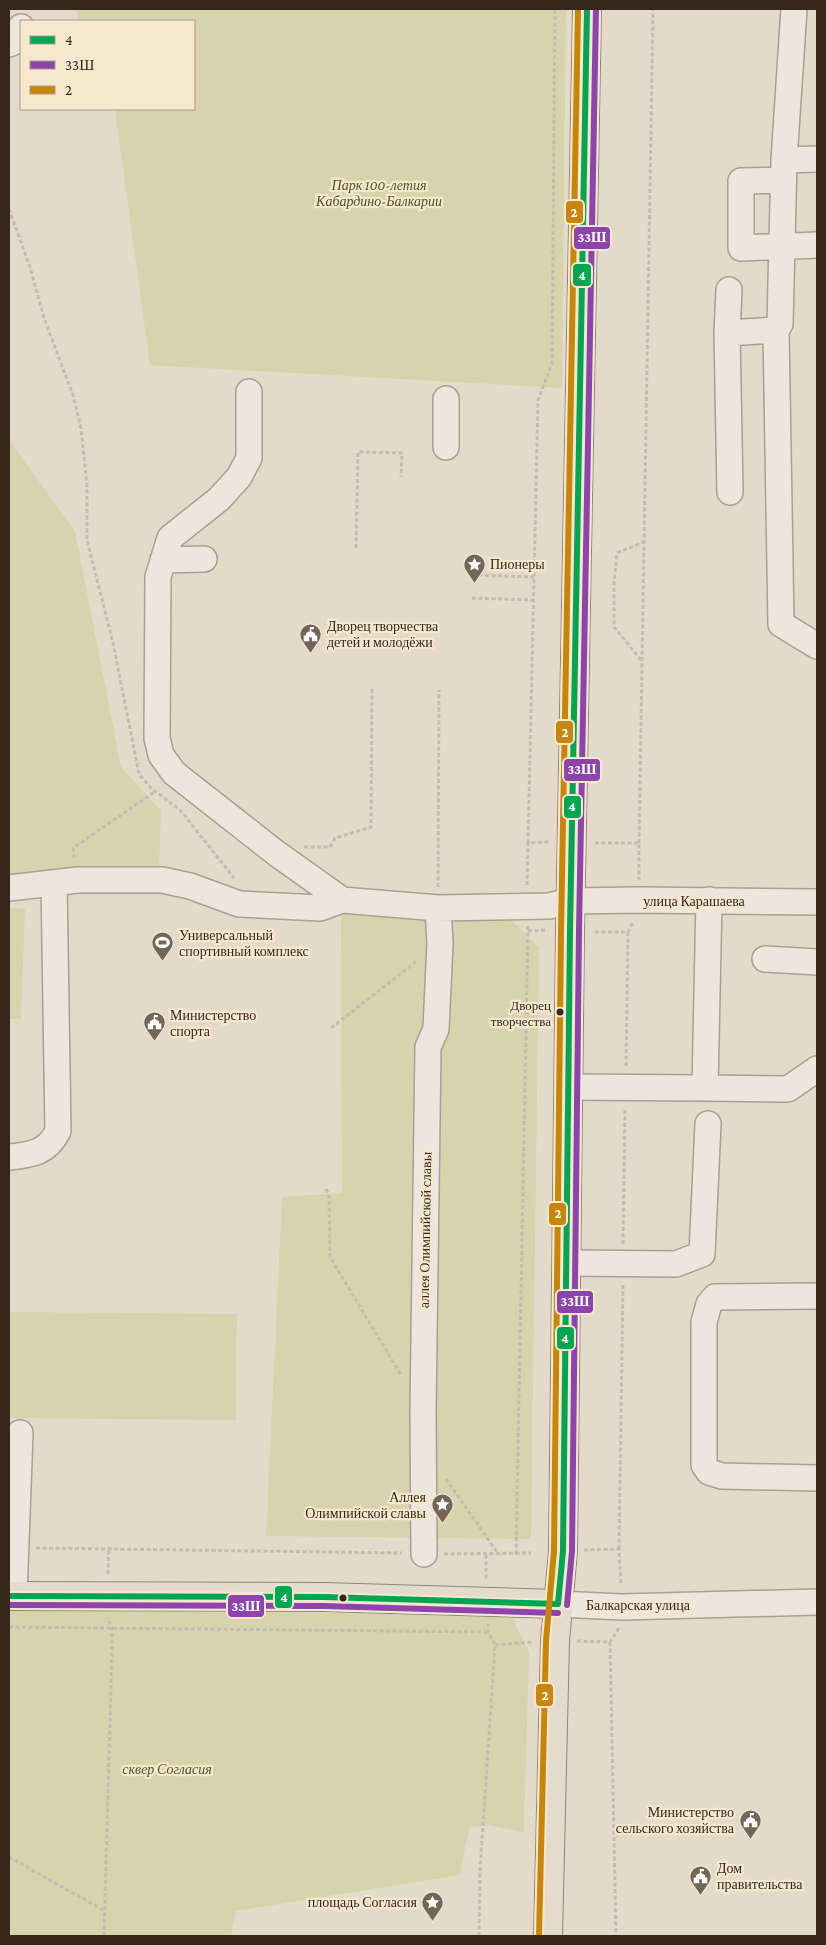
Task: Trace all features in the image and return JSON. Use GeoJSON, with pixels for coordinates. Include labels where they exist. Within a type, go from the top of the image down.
{"type":"FeatureCollection","features":[{"type":"Feature","properties":{"kind":"main road"},"geometry":{"type":"LineString","coordinates":[[548,1936],[555,1642],[563,1551],[568,1263],[568,1087],[587,9]]}},
{"type":"Feature","properties":{"kind":"main road","name":"Балкарская улица"},"geometry":{"type":"LineString","coordinates":[[11,1596],[324,1597],[558,1604]]}},
{"type":"Feature","properties":{"kind":"street"},"geometry":{"type":"LineString","coordinates":[[794,9],[784,170],[780,324],[776,330],[781,624],[817,646]]}},
{"type":"Feature","properties":{"kind":"street"},"geometry":{"type":"LineString","coordinates":[[9,44],[16,41],[20,30]]}},
{"type":"Feature","properties":{"kind":"street"},"geometry":{"type":"LineString","coordinates":[[817,159],[784,170],[741,180],[742,248],[817,245]]}},
{"type":"Feature","properties":{"kind":"street"},"geometry":{"type":"LineString","coordinates":[[729,290],[730,492]]}},
{"type":"Feature","properties":{"kind":"street"},"geometry":{"type":"LineString","coordinates":[[728,332],[776,330]]}},
{"type":"Feature","properties":{"kind":"street"},"geometry":{"type":"LineString","coordinates":[[249,392],[249,458],[239,477],[218,499],[170,538],[158,577],[157,738],[161,755],[174,773],[212,794],[342,900]]}},
{"type":"Feature","properties":{"kind":"street"},"geometry":{"type":"LineString","coordinates":[[446,398],[446,447]]}},
{"type":"Feature","properties":{"kind":"street"},"geometry":{"type":"LineString","coordinates":[[164,560],[204,559]]}},
{"type":"Feature","properties":{"kind":"street"},"geometry":{"type":"LineString","coordinates":[[9,888],[66,881],[162,880],[190,886],[239,904],[320,908],[342,900]]}},
{"type":"Feature","properties":{"kind":"street"},"geometry":{"type":"LineString","coordinates":[[9,1157],[39,1153],[53,1141],[58,1131],[66,881]]}},
{"type":"Feature","properties":{"kind":"street","name":"улица Карашаева"},"geometry":{"type":"LineString","coordinates":[[342,900],[438,908],[549,906],[571,902],[709,900],[817,902]]}},
{"type":"Feature","properties":{"kind":"street"},"geometry":{"type":"LineString","coordinates":[[705,1088],[709,900]]}},
{"type":"Feature","properties":{"kind":"street","name":"аллея Олимпийской славы"},"geometry":{"type":"LineString","coordinates":[[424,1554],[422,1411],[428,1047],[436,1029],[440,943],[438,908]]}},
{"type":"Feature","properties":{"kind":"street"},"geometry":{"type":"LineString","coordinates":[[765,959],[817,962]]}},
{"type":"Feature","properties":{"kind":"street"},"geometry":{"type":"LineString","coordinates":[[788,1089],[817,1068]]}},
{"type":"Feature","properties":{"kind":"street"},"geometry":{"type":"LineString","coordinates":[[568,1087],[788,1089],[817,1092]]}},
{"type":"Feature","properties":{"kind":"street"},"geometry":{"type":"LineString","coordinates":[[568,1263],[676,1264],[702,1254],[708,1124]]}},
{"type":"Feature","properties":{"kind":"street"},"geometry":{"type":"LineString","coordinates":[[817,1296],[716,1297],[709,1304],[704,1332],[704,1465],[709,1472],[722,1476],[817,1480]]}},
{"type":"Feature","properties":{"kind":"street"},"geometry":{"type":"LineString","coordinates":[[11,1596],[20,1434]]}},
{"type":"Feature","properties":{"kind":"street","name":"Балкарская улица"},"geometry":{"type":"LineString","coordinates":[[558,1604],[622,1607],[817,1602]]}},
{"type":"Feature","properties":{"kind":"path"},"geometry":{"type":"LineString","coordinates":[[528,887],[538,400],[552,364],[555,9]]}},
{"type":"Feature","properties":{"kind":"path"},"geometry":{"type":"LineString","coordinates":[[639,888],[653,9]]}},
{"type":"Feature","properties":{"kind":"path"},"geometry":{"type":"LineString","coordinates":[[9,209],[30,267],[44,318],[73,395],[84,454],[86,540],[113,643],[139,774],[155,791],[181,811],[236,881]]}},
{"type":"Feature","properties":{"kind":"path"},"geometry":{"type":"LineString","coordinates":[[356,548],[358,452],[409,453]]}},
{"type":"Feature","properties":{"kind":"path"},"geometry":{"type":"LineString","coordinates":[[401,477],[402,453]]}},
{"type":"Feature","properties":{"kind":"path"},"geometry":{"type":"LineString","coordinates":[[642,660],[614,628],[614,584],[617,553],[644,542]]}},
{"type":"Feature","properties":{"kind":"path"},"geometry":{"type":"LineString","coordinates":[[472,575],[534,577]]}},
{"type":"Feature","properties":{"kind":"path"},"geometry":{"type":"LineString","coordinates":[[472,598],[533,600]]}},
{"type":"Feature","properties":{"kind":"path"},"geometry":{"type":"LineString","coordinates":[[294,847],[330,847],[335,838],[371,827],[372,688]]}},
{"type":"Feature","properties":{"kind":"path"},"geometry":{"type":"LineString","coordinates":[[438,908],[439,690]]}},
{"type":"Feature","properties":{"kind":"path"},"geometry":{"type":"LineString","coordinates":[[66,881],[73,848],[155,791],[174,773]]}},
{"type":"Feature","properties":{"kind":"path"},"geometry":{"type":"LineString","coordinates":[[528,843],[548,842]]}},
{"type":"Feature","properties":{"kind":"path"},"geometry":{"type":"LineString","coordinates":[[595,842],[639,843]]}},
{"type":"Feature","properties":{"kind":"path"},"geometry":{"type":"LineString","coordinates":[[595,932],[628,932],[635,918]]}},
{"type":"Feature","properties":{"kind":"path"},"geometry":{"type":"LineString","coordinates":[[516,1554],[528,923]]}},
{"type":"Feature","properties":{"kind":"path"},"geometry":{"type":"LineString","coordinates":[[528,931],[548,930]]}},
{"type":"Feature","properties":{"kind":"path"},"geometry":{"type":"LineString","coordinates":[[331,1028],[440,943]]}},
{"type":"Feature","properties":{"kind":"path"},"geometry":{"type":"LineString","coordinates":[[526,1012],[539,1012]]}},
{"type":"Feature","properties":{"kind":"path"},"geometry":{"type":"LineString","coordinates":[[326,1189],[329,1195],[330,1257],[402,1377]]}},
{"type":"Feature","properties":{"kind":"path"},"geometry":{"type":"LineString","coordinates":[[444,1476],[499,1555]]}},
{"type":"Feature","properties":{"kind":"path"},"geometry":{"type":"LineString","coordinates":[[14,1548],[109,1547],[486,1555],[530,1553]]}},
{"type":"Feature","properties":{"kind":"path"},"geometry":{"type":"LineString","coordinates":[[108,1575],[109,1547]]}},
{"type":"Feature","properties":{"kind":"path"},"geometry":{"type":"LineString","coordinates":[[582,1550],[619,1550],[622,1591]]}},
{"type":"Feature","properties":{"kind":"path"},"geometry":{"type":"LineString","coordinates":[[344,1552],[345,1560]]}},
{"type":"Feature","properties":{"kind":"path"},"geometry":{"type":"LineString","coordinates":[[486,1555],[486,1583]]}},
{"type":"Feature","properties":{"kind":"path"},"geometry":{"type":"LineString","coordinates":[[479,1936],[480,1870],[495,1645],[488,1632],[487,1619]]}},
{"type":"Feature","properties":{"kind":"path"},"geometry":{"type":"LineString","coordinates":[[616,1936],[610,1642],[623,1622]]}},
{"type":"Feature","properties":{"kind":"path"},"geometry":{"type":"LineString","coordinates":[[9,1627],[488,1632]]}},
{"type":"Feature","properties":{"kind":"path"},"geometry":{"type":"LineString","coordinates":[[104,1936],[112,1628]]}},
{"type":"Feature","properties":{"kind":"path"},"geometry":{"type":"LineString","coordinates":[[575,1641],[610,1642]]}},
{"type":"Feature","properties":{"kind":"path"},"geometry":{"type":"LineString","coordinates":[[495,1645],[538,1642]]}},
{"type":"Feature","properties":{"kind":"path"},"geometry":{"type":"LineString","coordinates":[[9,1858],[105,1911]]}},
{"type":"Feature","properties":{"kind":"green space","name":"Парк 100-летия Кабардино-Балкарии"},"geometry":{"type":"Polygon","coordinates":[[[77,9],[566,9],[562,388],[150,365],[115,111],[105,110],[195,110],[195,20],[79,20],[77,9]]]}},
{"type":"Feature","properties":{"kind":"green space"},"geometry":{"type":"Polygon","coordinates":[[[9,440],[75,531],[121,767],[161,811],[159,868],[9,878],[9,440]]]}},
{"type":"Feature","properties":{"kind":"green space"},"geometry":{"type":"Polygon","coordinates":[[[341,907],[506,915],[539,947],[531,1539],[266,1536],[282,1197],[342,1193],[341,907]]]}},
{"type":"Feature","properties":{"kind":"green space"},"geometry":{"type":"Polygon","coordinates":[[[9,908],[25,909],[21,1019],[9,1019],[9,908]]]}},
{"type":"Feature","properties":{"kind":"green space"},"geometry":{"type":"Polygon","coordinates":[[[9,1312],[237,1314],[236,1420],[9,1418],[9,1312]]]}},
{"type":"Feature","properties":{"kind":"green space","name":"сквер Согласия"},"geometry":{"type":"Polygon","coordinates":[[[9,1609],[511,1615],[529,1653],[524,1832],[488,1825],[469,1828],[460,1875],[236,1911],[231,1936],[9,1936],[9,1609]]]}},
{"type":"Feature","properties":{"kind":"transit line","name":"2"},"geometry":{"type":"LineString","coordinates":[[539,1936],[546,1641],[554,1551],[561,931],[578,9]]}},
{"type":"Feature","properties":{"kind":"transit line","name":"4"},"geometry":{"type":"LineString","coordinates":[[558,1604],[563,1551],[570,931],[587,9]]}},
{"type":"Feature","properties":{"kind":"transit line","name":"33Ш"},"geometry":{"type":"LineString","coordinates":[[567,1605],[572,1551],[579,931],[596,9]]}},
{"type":"Feature","properties":{"kind":"transit line","name":"4"},"geometry":{"type":"LineString","coordinates":[[9,1596],[324,1597],[558,1604]]}},
{"type":"Feature","properties":{"kind":"transit line","name":"33Ш"},"geometry":{"type":"LineString","coordinates":[[9,1605],[324,1606],[558,1613]]}},
{"type":"Feature","properties":{"kind":"place","name":"Пионеры"},"geometry":{"type":"Point","coordinates":[474,583]}},
{"type":"Feature","properties":{"kind":"place","name":"Дворец творчества детей и молодёжи"},"geometry":{"type":"Point","coordinates":[311,653]}},
{"type":"Feature","properties":{"kind":"place","name":"Универсальный спортивный комплекс"},"geometry":{"type":"Point","coordinates":[163,962]}},
{"type":"Feature","properties":{"kind":"place","name":"Дворец творчества"},"geometry":{"type":"Point","coordinates":[560,1012]}},
{"type":"Feature","properties":{"kind":"place","name":"Министерство спорта"},"geometry":{"type":"Point","coordinates":[154,1042]}},
{"type":"Feature","properties":{"kind":"place","name":"Аллея Олимпийской славы"},"geometry":{"type":"Point","coordinates":[442,1524]}},
{"type":"Feature","properties":{"kind":"place","name":"Министерство сельского хозяйства"},"geometry":{"type":"Point","coordinates":[750,1839]}},
{"type":"Feature","properties":{"kind":"place","name":"Дом правительства"},"geometry":{"type":"Point","coordinates":[701,1895]}},
{"type":"Feature","properties":{"kind":"place","name":"площадь Согласия"},"geometry":{"type":"Point","coordinates":[433,1921]}}]}
